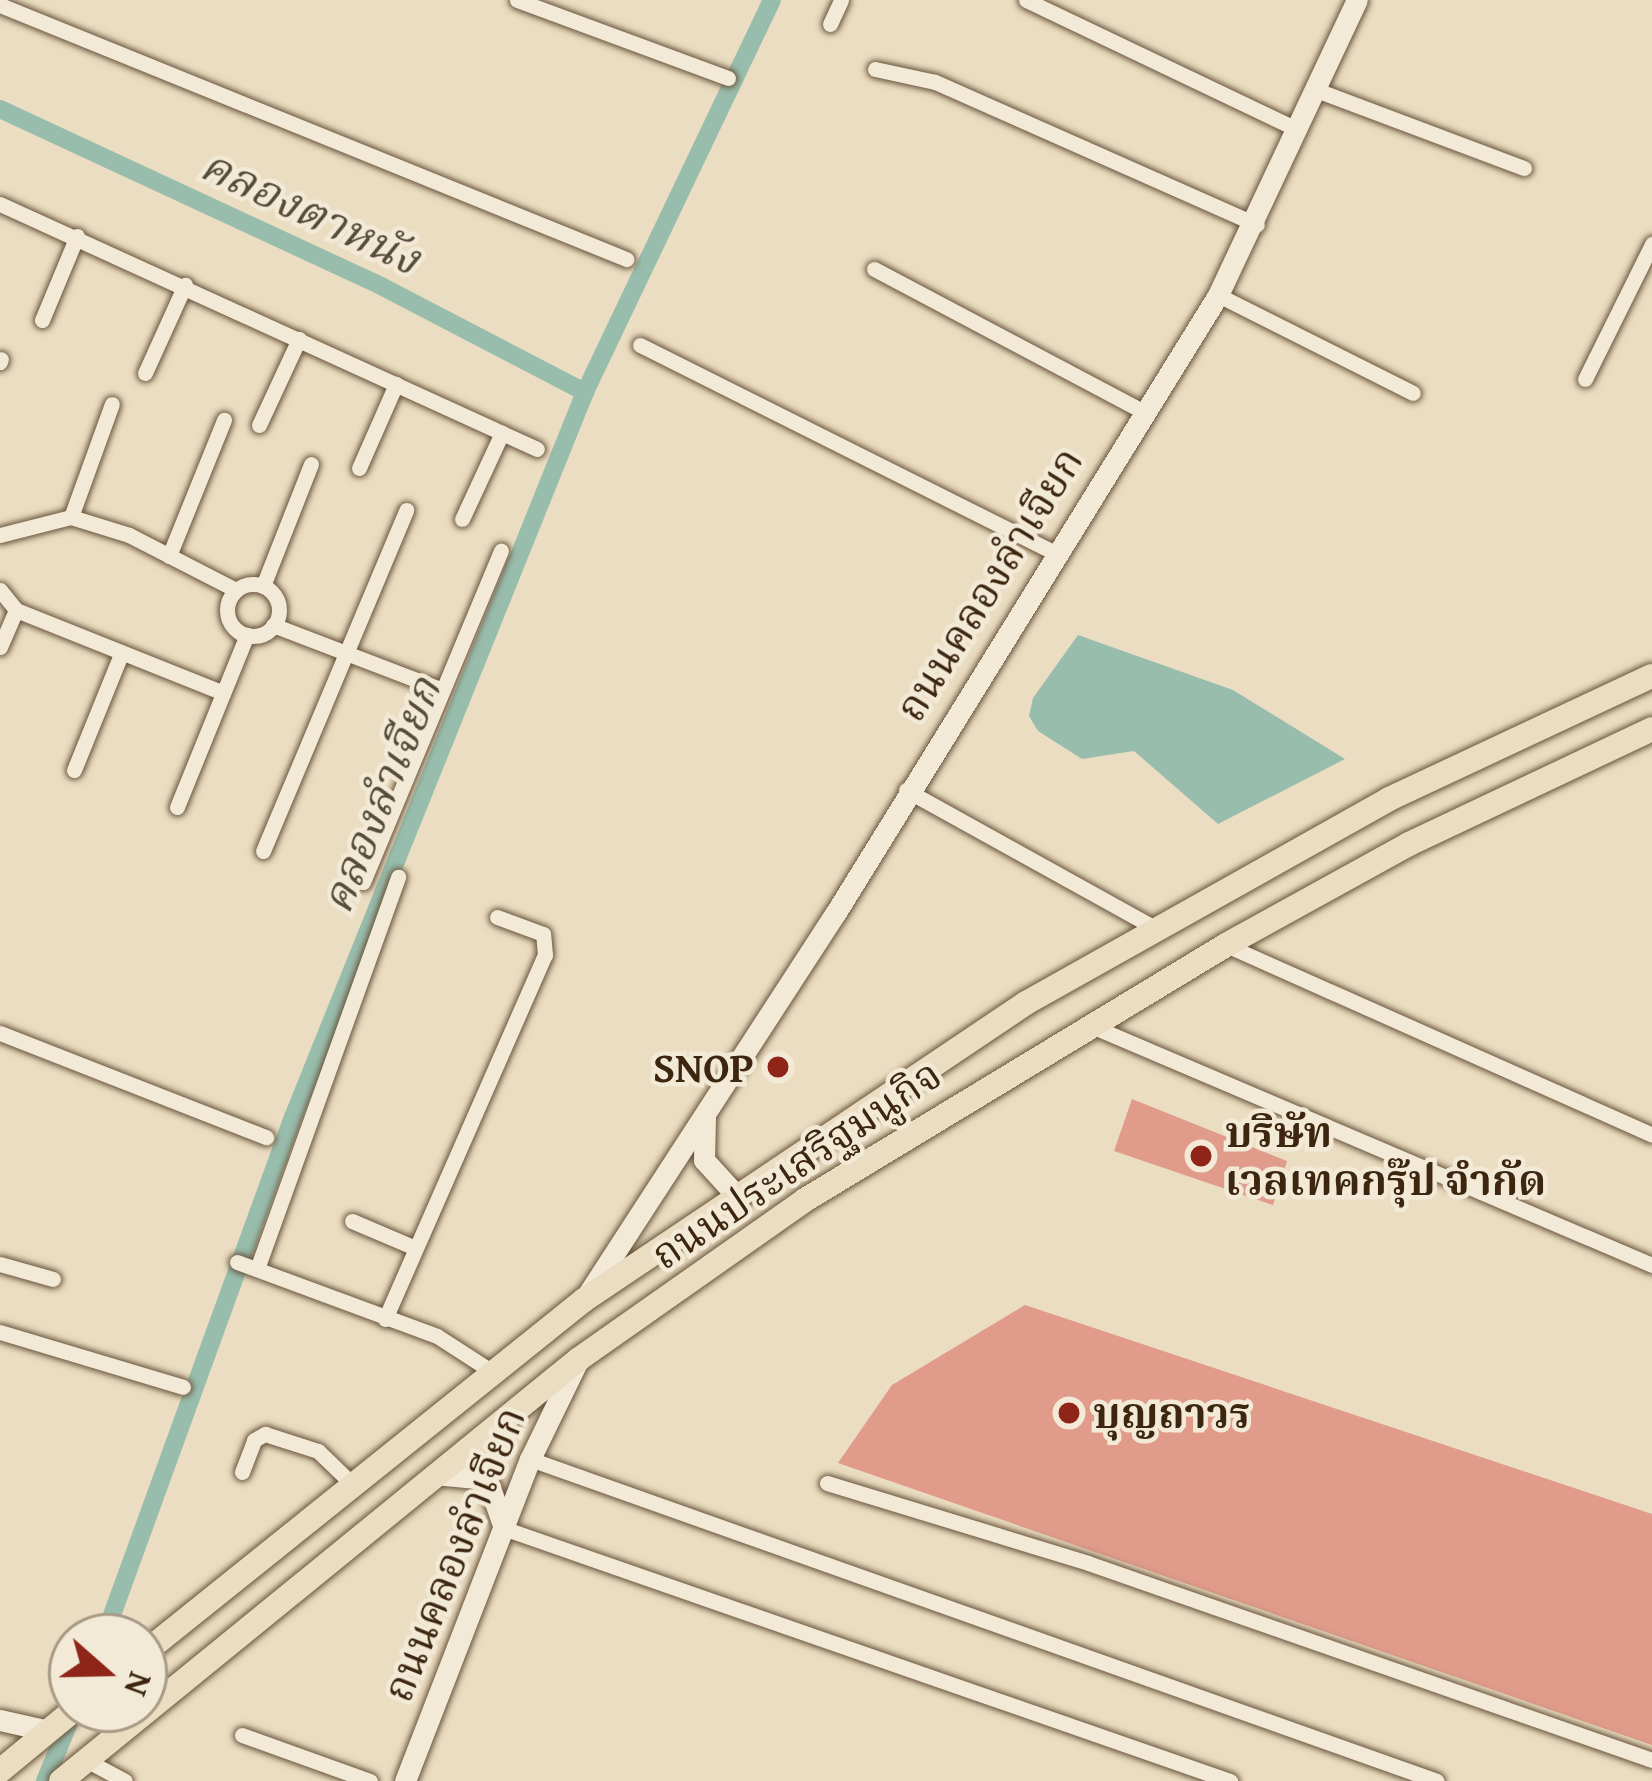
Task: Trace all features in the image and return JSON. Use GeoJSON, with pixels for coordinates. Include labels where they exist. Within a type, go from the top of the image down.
{"type":"FeatureCollection","features":[{"type":"Feature","properties":{"kind":"main road","name":"ถนนประเสริฐมนูกิจ"},"geometry":{"type":"LineString","coordinates":[[168,1634],[584,1300],[735,1194],[1026,1003],[1389,799],[1652,676]]}},
{"type":"Feature","properties":{"kind":"main road","name":"ถนนประเสริฐมนูกิจ"},"geometry":{"type":"LineString","coordinates":[[61,1781],[579,1359],[805,1200],[1087,1024],[1226,945],[1430,834],[1652,729]]}},
{"type":"Feature","properties":{"kind":"main road"},"geometry":{"type":"LineString","coordinates":[[0,1772],[48,1732]]}},
{"type":"Feature","properties":{"kind":"street"},"geometry":{"type":"LineString","coordinates":[[517,0],[728,78]]}},
{"type":"Feature","properties":{"kind":"street"},"geometry":{"type":"LineString","coordinates":[[830,24],[841,0]]}},
{"type":"Feature","properties":{"kind":"street"},"geometry":{"type":"LineString","coordinates":[[1027,0],[1299,130]]}},
{"type":"Feature","properties":{"kind":"street","name":"ถนนคลองลำเจียก"},"geometry":{"type":"LineString","coordinates":[[584,1300],[1218,295],[1257,225],[1358,0]]}},
{"type":"Feature","properties":{"kind":"street"},"geometry":{"type":"LineString","coordinates":[[0,5],[626,259]]}},
{"type":"Feature","properties":{"kind":"street"},"geometry":{"type":"LineString","coordinates":[[875,69],[919,75],[1257,225]]}},
{"type":"Feature","properties":{"kind":"street"},"geometry":{"type":"LineString","coordinates":[[1319,91],[1524,168]]}},
{"type":"Feature","properties":{"kind":"street"},"geometry":{"type":"LineString","coordinates":[[0,204],[537,449]]}},
{"type":"Feature","properties":{"kind":"street"},"geometry":{"type":"LineString","coordinates":[[42,320],[77,236]]}},
{"type":"Feature","properties":{"kind":"street"},"geometry":{"type":"LineString","coordinates":[[1585,379],[1652,244]]}},
{"type":"Feature","properties":{"kind":"street"},"geometry":{"type":"LineString","coordinates":[[874,269],[1144,412]]}},
{"type":"Feature","properties":{"kind":"street"},"geometry":{"type":"LineString","coordinates":[[145,373],[185,285]]}},
{"type":"Feature","properties":{"kind":"street"},"geometry":{"type":"LineString","coordinates":[[1218,295],[1413,393]]}},
{"type":"Feature","properties":{"kind":"street"},"geometry":{"type":"LineString","coordinates":[[259,425],[299,339]]}},
{"type":"Feature","properties":{"kind":"street"},"geometry":{"type":"LineString","coordinates":[[640,345],[1054,552]]}},
{"type":"Feature","properties":{"kind":"street"},"geometry":{"type":"LineString","coordinates":[[359,468],[396,384]]}},
{"type":"Feature","properties":{"kind":"street"},"geometry":{"type":"LineString","coordinates":[[71,517],[112,404]]}},
{"type":"Feature","properties":{"kind":"street"},"geometry":{"type":"LineString","coordinates":[[169,556],[224,420]]}},
{"type":"Feature","properties":{"kind":"street"},"geometry":{"type":"LineString","coordinates":[[462,519],[502,433]]}},
{"type":"Feature","properties":{"kind":"street"},"geometry":{"type":"LineString","coordinates":[[263,586],[311,464]]}},
{"type":"Feature","properties":{"kind":"street"},"geometry":{"type":"LineString","coordinates":[[262,851],[406,510]]}},
{"type":"Feature","properties":{"kind":"street"},"geometry":{"type":"LineString","coordinates":[[0,535],[71,517],[169,556],[236,590],[263,586]]}},
{"type":"Feature","properties":{"kind":"street"},"geometry":{"type":"LineString","coordinates":[[363,882],[501,551]]}},
{"type":"Feature","properties":{"kind":"street"},"geometry":{"type":"LineString","coordinates":[[263,586],[278,603],[273,625]]}},
{"type":"Feature","properties":{"kind":"street"},"geometry":{"type":"LineString","coordinates":[[0,590],[16,610],[224,693]]}},
{"type":"Feature","properties":{"kind":"street"},"geometry":{"type":"LineString","coordinates":[[236,590],[229,620],[247,635]]}},
{"type":"Feature","properties":{"kind":"street"},"geometry":{"type":"LineString","coordinates":[[0,647],[16,610]]}},
{"type":"Feature","properties":{"kind":"street"},"geometry":{"type":"LineString","coordinates":[[177,807],[247,635],[273,625],[442,690]]}},
{"type":"Feature","properties":{"kind":"street"},"geometry":{"type":"LineString","coordinates":[[74,770],[122,652]]}},
{"type":"Feature","properties":{"kind":"street"},"geometry":{"type":"LineString","coordinates":[[906,790],[1159,930]]}},
{"type":"Feature","properties":{"kind":"street"},"geometry":{"type":"LineString","coordinates":[[398,878],[249,1266],[436,1336],[491,1371]]}},
{"type":"Feature","properties":{"kind":"street"},"geometry":{"type":"LineString","coordinates":[[385,1319],[412,1247],[545,955],[543,934],[497,917]]}},
{"type":"Feature","properties":{"kind":"street"},"geometry":{"type":"LineString","coordinates":[[1226,945],[1652,1135]]}},
{"type":"Feature","properties":{"kind":"street"},"geometry":{"type":"LineString","coordinates":[[1087,1024],[1652,1265]]}},
{"type":"Feature","properties":{"kind":"street"},"geometry":{"type":"LineString","coordinates":[[0,1033],[266,1137]]}},
{"type":"Feature","properties":{"kind":"street"},"geometry":{"type":"LineString","coordinates":[[708,1106],[704,1160],[735,1194]]}},
{"type":"Feature","properties":{"kind":"street"},"geometry":{"type":"LineString","coordinates":[[352,1221],[412,1247]]}},
{"type":"Feature","properties":{"kind":"street"},"geometry":{"type":"LineString","coordinates":[[0,1264],[53,1279]]}},
{"type":"Feature","properties":{"kind":"street"},"geometry":{"type":"LineString","coordinates":[[0,1332],[183,1387]]}},
{"type":"Feature","properties":{"kind":"street","name":"ถนนคลองลำเจียก"},"geometry":{"type":"LineString","coordinates":[[405,1781],[530,1460],[579,1359]]}},
{"type":"Feature","properties":{"kind":"street"},"geometry":{"type":"LineString","coordinates":[[242,1472],[254,1440],[265,1434],[318,1451],[352,1484]]}},
{"type":"Feature","properties":{"kind":"street"},"geometry":{"type":"LineString","coordinates":[[530,1460],[1437,1781]]}},
{"type":"Feature","properties":{"kind":"street"},"geometry":{"type":"LineString","coordinates":[[432,1475],[458,1471],[487,1479],[502,1502],[503,1528],[1230,1781]]}},
{"type":"Feature","properties":{"kind":"street"},"geometry":{"type":"LineString","coordinates":[[827,1483],[1088,1563],[1652,1760]]}},
{"type":"Feature","properties":{"kind":"street"},"geometry":{"type":"LineString","coordinates":[[0,1720],[48,1722]]}},
{"type":"Feature","properties":{"kind":"street"},"geometry":{"type":"LineString","coordinates":[[242,1735],[370,1781]]}},
{"type":"Feature","properties":{"kind":"street"},"geometry":{"type":"LineString","coordinates":[[86,1760],[125,1781]]}},
{"type":"Feature","properties":{"kind":"shaded area"},"geometry":{"type":"Polygon","coordinates":[[[1078,635],[1233,690],[1345,759],[1218,824],[1134,751],[1082,759],[1038,731],[1029,716],[1033,698],[1078,635]]]}},
{"type":"Feature","properties":{"kind":"building","name":"บริษัท เวลเทคกรุ๊ป จำกัด"},"geometry":{"type":"Polygon","coordinates":[[[1132,1099],[1287,1161],[1273,1205],[1114,1151],[1132,1099]]]}},
{"type":"Feature","properties":{"kind":"building"},"geometry":{"type":"Polygon","coordinates":[[[1025,1305],[1652,1514],[1652,1745],[838,1463],[892,1385],[1025,1305]]]}},
{"type":"Feature","properties":{"kind":"waterway","name":"คลองลำเจียก"},"geometry":{"type":"LineString","coordinates":[[113,1613],[293,1117],[585,392],[772,0]]}},
{"type":"Feature","properties":{"kind":"waterway","name":"คลองตาหนัง"},"geometry":{"type":"LineString","coordinates":[[0,109],[383,287],[585,392]]}},
{"type":"Feature","properties":{"kind":"waterway","name":"คลองลำเจียก"},"geometry":{"type":"LineString","coordinates":[[45,1781],[65,1733]]}},
{"type":"Feature","properties":{"kind":"place","name":"SNOP"},"geometry":{"type":"Point","coordinates":[778,1067]}},
{"type":"Feature","properties":{"kind":"place","name":"บริษัท เวลเทคกรุ๊ป จำกัด"},"geometry":{"type":"Point","coordinates":[1201,1156]}},
{"type":"Feature","properties":{"kind":"place","name":"บุญถาวร"},"geometry":{"type":"Point","coordinates":[1069,1413]}}]}
